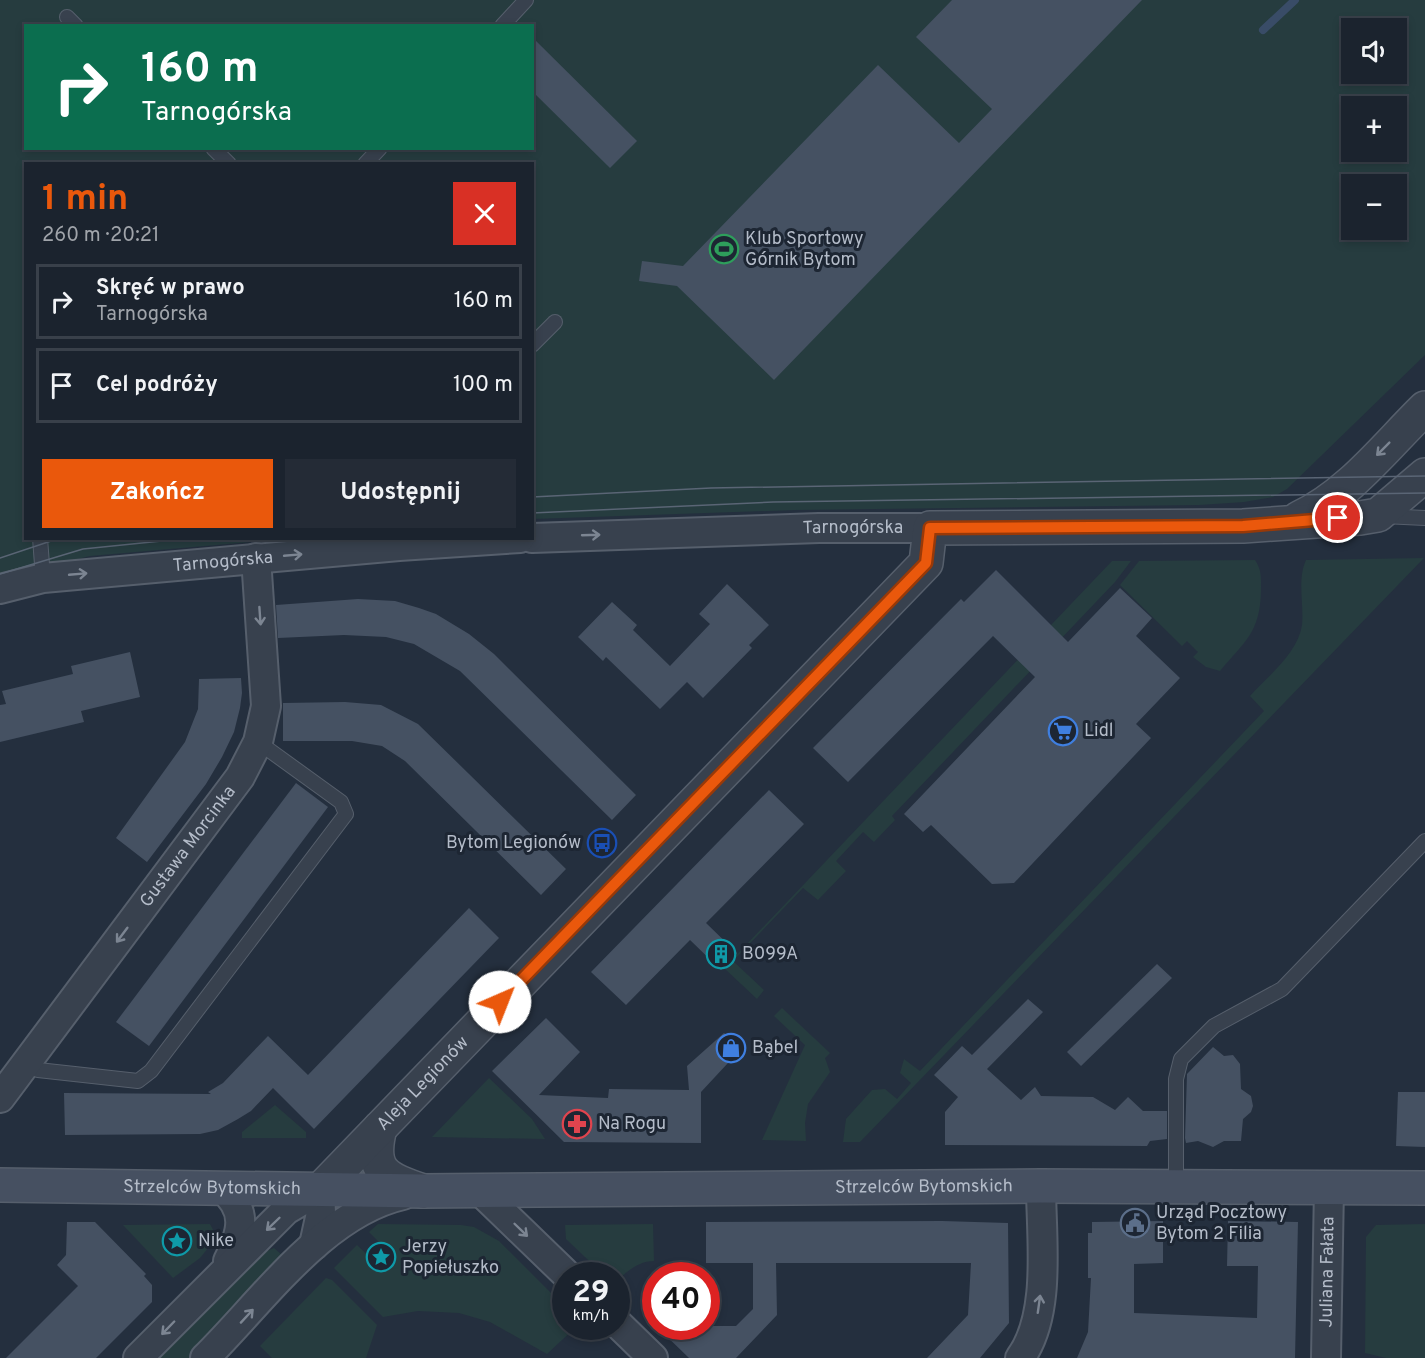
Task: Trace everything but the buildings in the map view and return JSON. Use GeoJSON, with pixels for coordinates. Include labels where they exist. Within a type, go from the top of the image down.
{"type":"FeatureCollection","features":[{"type":"Feature","properties":{"kind":"main road","name":"Strzelców Bytomskich"},"geometry":{"type":"LineString","coordinates":[[0,1185],[423,1191],[1041,1186],[1425,1188]]}},
{"type":"Feature","properties":{"kind":"street"},"geometry":{"type":"LineString","coordinates":[[1295,520],[1321,508],[1339,494],[1425,408]]}},
{"type":"Feature","properties":{"kind":"street"},"geometry":{"type":"LineString","coordinates":[[1378,515],[1425,475]]}},
{"type":"Feature","properties":{"kind":"street","name":"Tarnogórska"},"geometry":{"type":"LineString","coordinates":[[534,538],[819,528],[1243,526],[1378,515]]}},
{"type":"Feature","properties":{"kind":"street","name":"Aleja Legionów"},"geometry":{"type":"LineString","coordinates":[[138,1358],[286,1210],[320,1190],[926,563],[930,528]]}},
{"type":"Feature","properties":{"kind":"street","name":"Tarnogórska"},"geometry":{"type":"LineString","coordinates":[[0,588],[43,578],[399,542],[460,540]]}},
{"type":"Feature","properties":{"kind":"street","name":"Gustawa Morcinka"},"geometry":{"type":"LineString","coordinates":[[0,1098],[240,777],[258,742],[266,706],[256,558]]}},
{"type":"Feature","properties":{"kind":"street","name":"Strzelców Bytomskich"},"geometry":{"type":"LineString","coordinates":[[380,1128],[376,1157],[381,1171],[393,1182],[423,1191]]}},
{"type":"Feature","properties":{"kind":"street"},"geometry":{"type":"LineString","coordinates":[[1020,1358],[1025,1351],[1040,1309],[1041,1186]]}},
{"type":"Feature","properties":{"kind":"street","name":"Juliana Fałata"},"geometry":{"type":"LineString","coordinates":[[1326,1358],[1329,1187]]}},
{"type":"Feature","properties":{"kind":"street"},"geometry":{"type":"LineString","coordinates":[[221,1188],[233,1197],[241,1226],[238,1240],[223,1271]]}},
{"type":"Feature","properties":{"kind":"street"},"geometry":{"type":"LineString","coordinates":[[314,1245],[321,1213],[320,1190]]}},
{"type":"Feature","properties":{"kind":"street"},"geometry":{"type":"LineString","coordinates":[[479,1190],[554,1262]]}},
{"type":"Feature","properties":{"kind":"street"},"geometry":{"type":"LineString","coordinates":[[205,1358],[314,1245],[357,1213],[379,1201],[423,1191]]}},
{"type":"Feature","properties":{"kind":"street"},"geometry":{"type":"LineString","coordinates":[[630,1336],[653,1358]]}},
{"type":"Feature","properties":{"kind":"lane"},"geometry":{"type":"LineString","coordinates":[[504,24],[526,0]]}},
{"type":"Feature","properties":{"kind":"lane"},"geometry":{"type":"LineString","coordinates":[[215,150],[227,162]]}},
{"type":"Feature","properties":{"kind":"lane"},"geometry":{"type":"LineString","coordinates":[[367,162],[378,150]]}},
{"type":"Feature","properties":{"kind":"lane"},"geometry":{"type":"LineString","coordinates":[[534,343],[555,322]]}},
{"type":"Feature","properties":{"kind":"lane","name":"Tarnogórska"},"geometry":{"type":"LineString","coordinates":[[1378,515],[1425,518]]}},
{"type":"Feature","properties":{"kind":"lane"},"geometry":{"type":"LineString","coordinates":[[40,540],[43,578]]}},
{"type":"Feature","properties":{"kind":"lane"},"geometry":{"type":"LineString","coordinates":[[27,1062],[38,1070],[138,1081],[151,1071],[346,814],[341,802],[267,746],[258,742]]}},
{"type":"Feature","properties":{"kind":"lane"},"geometry":{"type":"LineString","coordinates":[[1176,1187],[1176,1079],[1181,1059],[1214,1026],[1282,989],[1425,841]]}},
{"type":"Feature","properties":{"kind":"green space"},"geometry":{"type":"Polygon","coordinates":[[[0,0],[1425,0],[1425,355],[1287,489],[1273,497],[1244,502],[1199,505],[796,510],[534,519],[534,162],[24,162],[24,540],[274,540],[90,556],[42,568],[0,584],[0,0]]]}},
{"type":"Feature","properties":{"kind":"green space"},"geometry":{"type":"Polygon","coordinates":[[[1424,558],[860,1142],[843,1142],[846,1119],[872,1090],[885,1089],[897,1099],[911,1083],[900,1073],[904,1059],[920,1071],[1264,711],[1250,696],[1281,664],[1295,645],[1302,625],[1301,592],[1306,560],[1424,558]]]}},
{"type":"Feature","properties":{"kind":"green space"},"geometry":{"type":"Polygon","coordinates":[[[1255,560],[1261,579],[1258,617],[1244,644],[1220,671],[1206,667],[1193,657],[1198,652],[1187,641],[1182,646],[1120,585],[1139,561],[1255,560]]]}},
{"type":"Feature","properties":{"kind":"green space"},"geometry":{"type":"Polygon","coordinates":[[[1112,561],[1131,561],[1115,582],[892,816],[895,820],[874,842],[863,832],[836,861],[846,871],[818,900],[803,888],[733,961],[764,990],[757,999],[724,968],[1112,561]]]}},
{"type":"Feature","properties":{"kind":"green space"},"geometry":{"type":"Polygon","coordinates":[[[782,1008],[830,1053],[825,1058],[830,1072],[808,1104],[805,1123],[806,1141],[762,1140],[805,1045],[774,1016],[782,1008]]]}},
{"type":"Feature","properties":{"kind":"green space"},"geometry":{"type":"Polygon","coordinates":[[[489,1078],[532,1119],[545,1139],[432,1137],[489,1078]]]}},
{"type":"Feature","properties":{"kind":"green space"},"geometry":{"type":"Polygon","coordinates":[[[275,1105],[306,1132],[306,1138],[242,1138],[242,1132],[275,1105]]]}},
{"type":"Feature","properties":{"kind":"green space"},"geometry":{"type":"Polygon","coordinates":[[[210,1224],[217,1237],[200,1258],[173,1278],[123,1225],[210,1224]]]}},
{"type":"Feature","properties":{"kind":"green space"},"geometry":{"type":"Polygon","coordinates":[[[378,1224],[474,1227],[499,1241],[552,1294],[552,1340],[562,1340],[547,1354],[490,1322],[459,1313],[418,1311],[383,1317],[334,1268],[357,1245],[384,1271],[396,1259],[369,1232],[378,1224]]]}},
{"type":"Feature","properties":{"kind":"green space"},"geometry":{"type":"Polygon","coordinates":[[[653,1224],[654,1261],[642,1262],[630,1269],[630,1262],[590,1262],[566,1239],[565,1225],[653,1224]]]}},
{"type":"Feature","properties":{"kind":"green space"},"geometry":{"type":"Polygon","coordinates":[[[1425,1224],[1425,1358],[1386,1358],[1365,1353],[1366,1237],[1376,1225],[1425,1224]]]}},
{"type":"Feature","properties":{"kind":"green space"},"geometry":{"type":"Polygon","coordinates":[[[274,1248],[283,1256],[274,1274],[190,1358],[156,1358],[262,1253],[274,1248]]]}},
{"type":"Feature","properties":{"kind":"green space"},"geometry":{"type":"Polygon","coordinates":[[[326,1278],[332,1280],[377,1325],[366,1358],[272,1358],[260,1346],[326,1278]]]}},
{"type":"Feature","properties":{"kind":"waterway"},"geometry":{"type":"LineString","coordinates":[[1263,30],[1295,0]]}},
{"type":"Feature","properties":{"kind":"tram line"},"geometry":{"type":"LineString","coordinates":[[534,497],[711,488],[1425,476]]}},
{"type":"Feature","properties":{"kind":"tram line"},"geometry":{"type":"LineString","coordinates":[[534,513],[773,502],[1425,493]]}},
{"type":"Feature","properties":{"kind":"tram line"},"geometry":{"type":"LineString","coordinates":[[0,558],[54,540]]}},
{"type":"Feature","properties":{"kind":"tram line"},"geometry":{"type":"LineString","coordinates":[[0,574],[83,549],[171,540]]}},
{"type":"Feature","properties":{"kind":"place","name":"Klub Sportowy Górnik Bytom"},"geometry":{"type":"Point","coordinates":[724,249]}},
{"type":"Feature","properties":{"kind":"place","name":"Lidl"},"geometry":{"type":"Point","coordinates":[1063,731]}},
{"type":"Feature","properties":{"kind":"place","name":"Bytom Legionów"},"geometry":{"type":"Point","coordinates":[602,843]}},
{"type":"Feature","properties":{"kind":"place","name":"B099A"},"geometry":{"type":"Point","coordinates":[721,954]}},
{"type":"Feature","properties":{"kind":"place","name":"Bąbel"},"geometry":{"type":"Point","coordinates":[731,1048]}},
{"type":"Feature","properties":{"kind":"place","name":"Na Rogu"},"geometry":{"type":"Point","coordinates":[577,1124]}},
{"type":"Feature","properties":{"kind":"place","name":"Urząd Pocztowy Bytom 2 Filia"},"geometry":{"type":"Point","coordinates":[1135,1223]}},
{"type":"Feature","properties":{"kind":"place","name":"Nike"},"geometry":{"type":"Point","coordinates":[177,1241]}},
{"type":"Feature","properties":{"kind":"place","name":"Jerzy Popiełuszko"},"geometry":{"type":"Point","coordinates":[381,1257]}},
{"type":"Feature","properties":{"kind":"route"},"geometry":{"type":"LineString","coordinates":[[500,1002],[684,815],[926,563],[930,528],[1243,526],[1338,518]]}}]}
